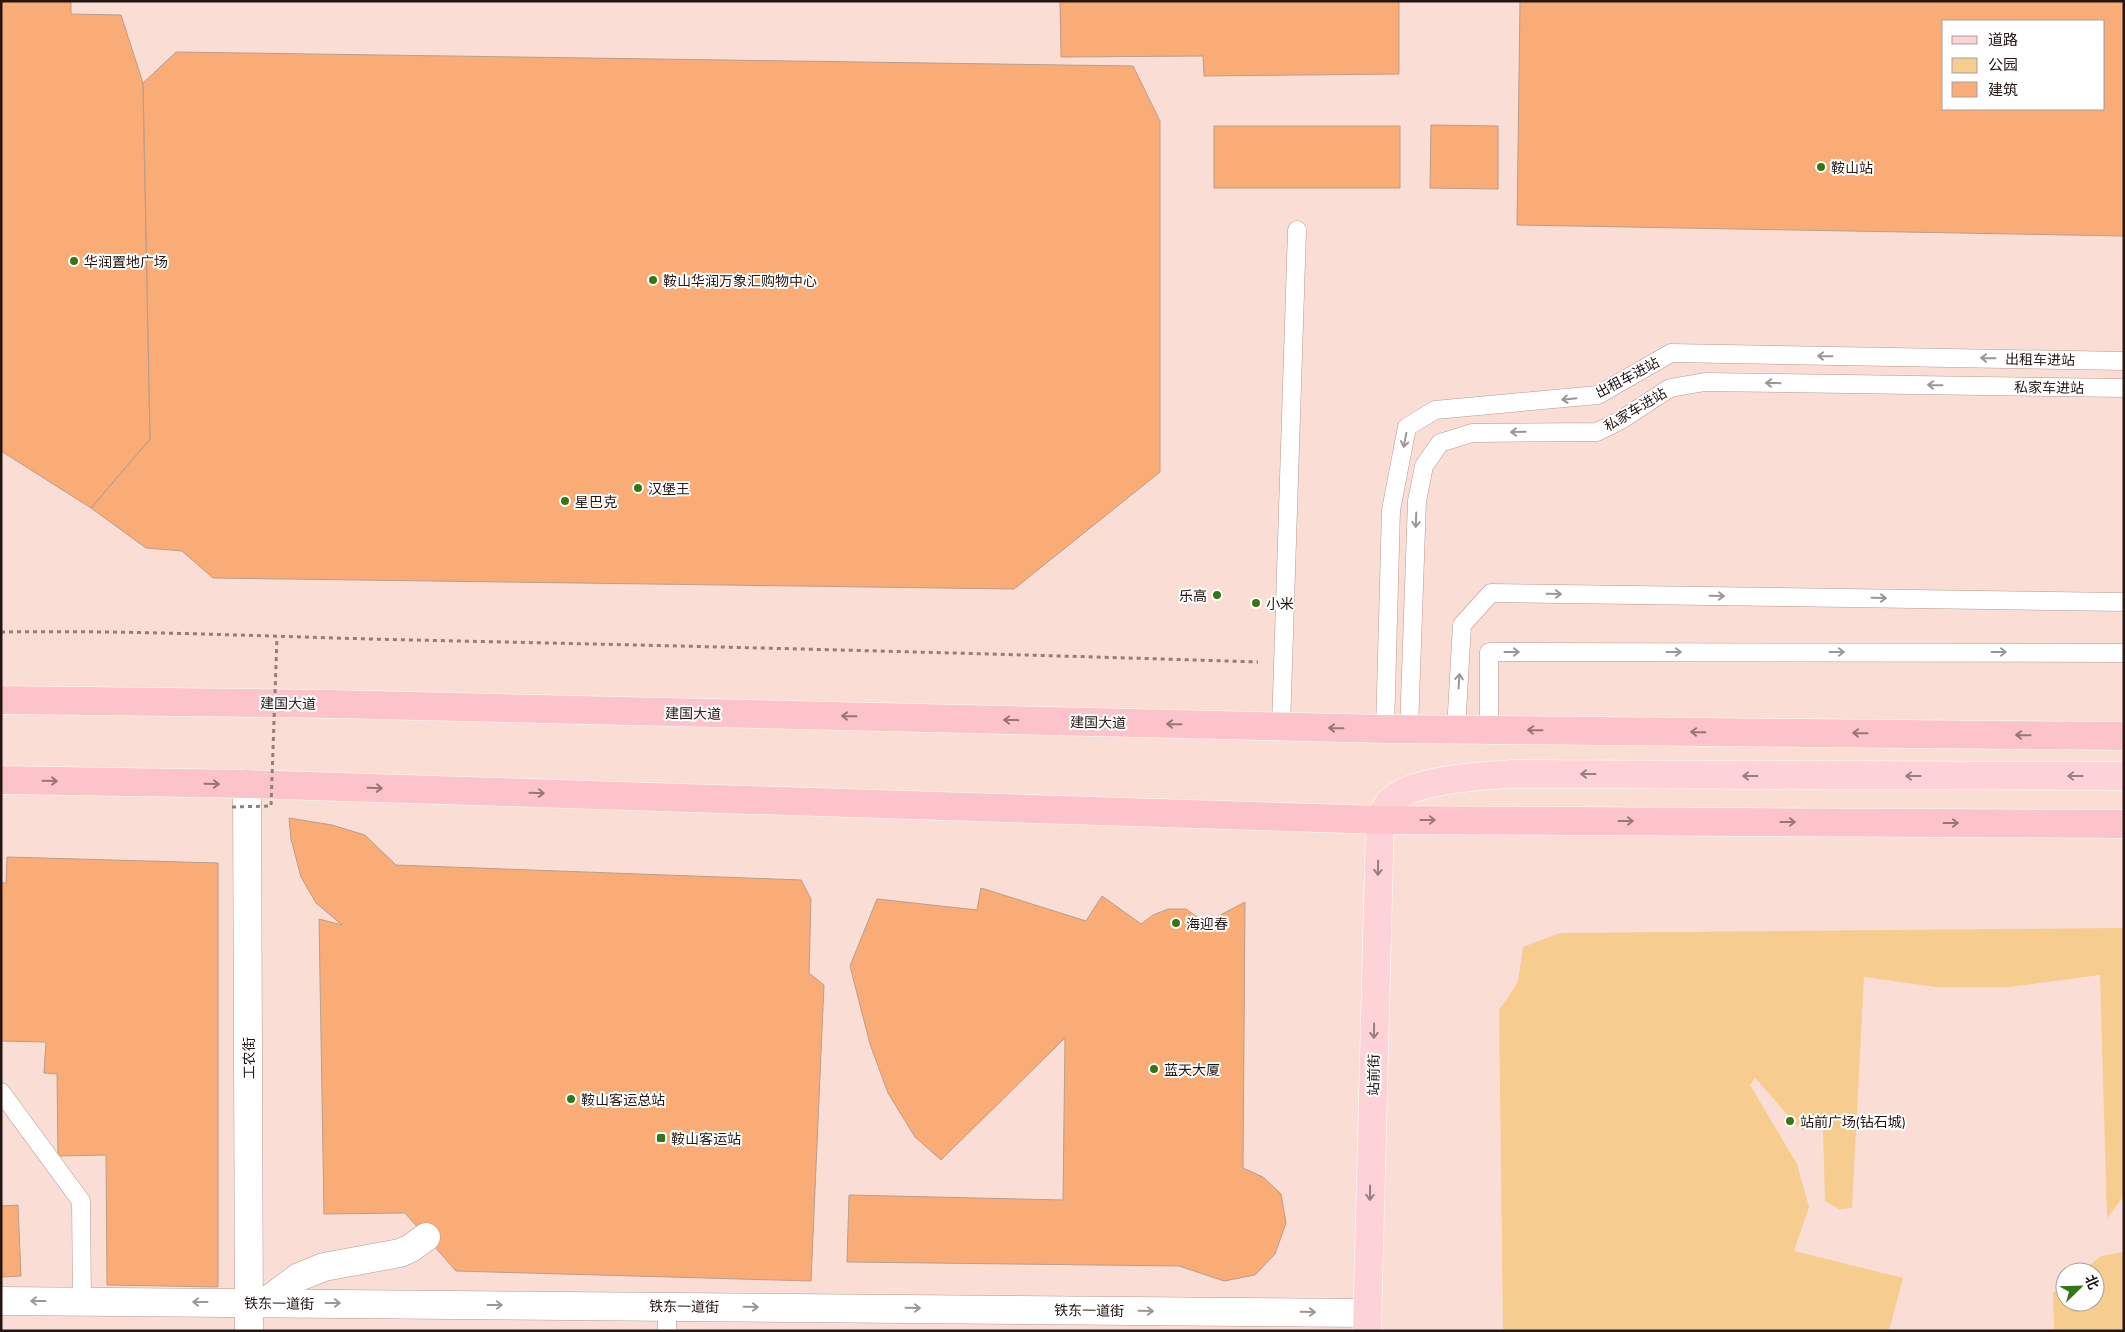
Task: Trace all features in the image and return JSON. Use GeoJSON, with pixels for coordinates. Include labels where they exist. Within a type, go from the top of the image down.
{"type":"FeatureCollection","features":[{"type":"Feature","properties":{"kind":"highway","name":"建国大道"},"geometry":{"type":"LineString","coordinates":[[1,700],[332,704],[1397,729],[2124,736]]}},
{"type":"Feature","properties":{"kind":"highway"},"geometry":{"type":"LineString","coordinates":[[1,780],[255,785],[1380,820],[2124,824]]}},
{"type":"Feature","properties":{"kind":"main road"},"geometry":{"type":"LineString","coordinates":[[1380,820],[1390,802],[1410,790],[1458,778],[1512,774],[2124,776]]}},
{"type":"Feature","properties":{"kind":"main road","name":"站前街"},"geometry":{"type":"LineString","coordinates":[[1367,1322],[1380,820]]}},
{"type":"Feature","properties":{"kind":"street","name":"工农街"},"geometry":{"type":"LineString","coordinates":[[255,785],[256,1303],[263,1331]]}},
{"type":"Feature","properties":{"kind":"street"},"geometry":{"type":"LineString","coordinates":[[256,1303],[299,1277],[324,1267],[400,1253],[411,1248],[426,1237]]}},
{"type":"Feature","properties":{"kind":"street","name":"铁东一道街"},"geometry":{"type":"LineString","coordinates":[[1,1301],[256,1303],[667,1318],[1367,1322]]}},
{"type":"Feature","properties":{"kind":"street","name":"工农街"},"geometry":{"type":"LineString","coordinates":[[249,1331],[256,1303]]}},
{"type":"Feature","properties":{"kind":"lane"},"geometry":{"type":"LineString","coordinates":[[1281,727],[1297,230]]}},
{"type":"Feature","properties":{"kind":"lane","name":"出租车进站"},"geometry":{"type":"LineString","coordinates":[[1397,729],[1391,510],[1407,427],[1435,410],[1598,395],[1671,353],[2124,361]]}},
{"type":"Feature","properties":{"kind":"lane","name":"私家车进站"},"geometry":{"type":"LineString","coordinates":[[1397,729],[1417,502],[1424,466],[1440,443],[1472,433],[1597,432],[1621,420],[1670,388],[1705,382],[2124,388]]}},
{"type":"Feature","properties":{"kind":"lane"},"geometry":{"type":"LineString","coordinates":[[1456,730],[1462,625],[1491,593],[2124,602]]}},
{"type":"Feature","properties":{"kind":"lane"},"geometry":{"type":"LineString","coordinates":[[1489,730],[1489,652],[2124,653]]}},
{"type":"Feature","properties":{"kind":"lane"},"geometry":{"type":"LineString","coordinates":[[1,1092],[82,1201],[82,1301]]}},
{"type":"Feature","properties":{"kind":"path"},"geometry":{"type":"LineString","coordinates":[[1,632],[103,630],[277,637],[833,648],[1283,663]]}},
{"type":"Feature","properties":{"kind":"path"},"geometry":{"type":"LineString","coordinates":[[232,807],[271,806],[277,637]]}},
{"type":"Feature","properties":{"kind":"green space"},"geometry":{"type":"Polygon","coordinates":[[[2124,928],[2124,1196],[2107,1218],[2100,975],[2009,987],[1936,987],[1864,977],[1852,1208],[1839,1209],[1825,1201],[1823,1130],[1801,1130],[1755,1078],[1750,1085],[1797,1164],[1809,1207],[1794,1251],[1903,1278],[1889,1331],[1503,1331],[1499,1010],[1518,982],[1523,947],[1560,933],[2124,928]]]}},
{"type":"Feature","properties":{"kind":"green space"},"geometry":{"type":"Polygon","coordinates":[[[2124,1252],[2124,1331],[2054,1331],[2053,1293],[2055,1292],[2055,1312],[2105,1312],[2105,1262],[2094,1262],[2101,1256],[2124,1252]]]}},
{"type":"Feature","properties":{"kind":"building","name":"华润置地广场"},"geometry":{"type":"Polygon","coordinates":[[[1,1],[71,1],[71,14],[121,15],[143,83],[150,439],[91,508],[1,451],[1,1]]]}},
{"type":"Feature","properties":{"kind":"building"},"geometry":{"type":"Polygon","coordinates":[[[1060,1],[1399,1],[1399,74],[1204,76],[1203,56],[1061,57],[1060,1]]]}},
{"type":"Feature","properties":{"kind":"building","name":"鞍山站"},"geometry":{"type":"Polygon","coordinates":[[[1520,1],[2124,1],[2124,236],[1517,225],[1520,1]]]}},
{"type":"Feature","properties":{"kind":"building","name":"鞍山华润万象汇购物中心"},"geometry":{"type":"Polygon","coordinates":[[[176,52],[1133,66],[1160,121],[1160,472],[1014,589],[213,578],[182,551],[146,548],[91,508],[150,439],[143,83],[176,52]]]}},
{"type":"Feature","properties":{"kind":"building"},"geometry":{"type":"Polygon","coordinates":[[[1431,125],[1498,126],[1498,189],[1430,188],[1431,125]]]}},
{"type":"Feature","properties":{"kind":"building"},"geometry":{"type":"Polygon","coordinates":[[[1214,126],[1400,126],[1400,188],[1214,188],[1214,126]]]}},
{"type":"Feature","properties":{"kind":"building","name":"鞍山客运总站"},"geometry":{"type":"Polygon","coordinates":[[[289,818],[332,825],[365,835],[396,865],[801,880],[811,899],[809,973],[824,985],[811,1281],[456,1271],[405,1213],[324,1214],[319,919],[342,925],[316,903],[301,877],[291,839],[289,818]]]}},
{"type":"Feature","properties":{"kind":"building"},"geometry":{"type":"Polygon","coordinates":[[[7,857],[218,863],[218,1287],[107,1285],[106,1155],[58,1156],[57,1074],[44,1073],[46,1042],[1,1041],[1,883],[6,883],[7,857]]]}},
{"type":"Feature","properties":{"kind":"building","name":"蓝天大厦"},"geometry":{"type":"Polygon","coordinates":[[[981,888],[1086,921],[1102,896],[1141,924],[1153,915],[1168,909],[1186,909],[1205,923],[1245,902],[1243,1168],[1263,1177],[1281,1194],[1286,1223],[1275,1254],[1255,1275],[1224,1281],[1179,1266],[847,1262],[849,1195],[1063,1200],[1065,1038],[941,1160],[915,1137],[888,1093],[870,1044],[850,966],[877,899],[977,910],[981,888]]]}},
{"type":"Feature","properties":{"kind":"building"},"geometry":{"type":"Polygon","coordinates":[[[18,1205],[21,1276],[1,1277],[1,1206],[18,1205]]]}},
{"type":"Feature","properties":{"kind":"place","name":"鞍山站"},"geometry":{"type":"Point","coordinates":[1821,167]}},
{"type":"Feature","properties":{"kind":"place","name":"华润置地广场"},"geometry":{"type":"Point","coordinates":[74,261]}},
{"type":"Feature","properties":{"kind":"place","name":"鞍山华润万象汇购物中心"},"geometry":{"type":"Point","coordinates":[653,280]}},
{"type":"Feature","properties":{"kind":"place","name":"汉堡王"},"geometry":{"type":"Point","coordinates":[638,488]}},
{"type":"Feature","properties":{"kind":"place","name":"星巴克"},"geometry":{"type":"Point","coordinates":[565,501]}},
{"type":"Feature","properties":{"kind":"place","name":"乐高"},"geometry":{"type":"Point","coordinates":[1217,595]}},
{"type":"Feature","properties":{"kind":"place","name":"小米"},"geometry":{"type":"Point","coordinates":[1256,603]}},
{"type":"Feature","properties":{"kind":"place","name":"海迎春"},"geometry":{"type":"Point","coordinates":[1176,923]}},
{"type":"Feature","properties":{"kind":"place","name":"蓝天大厦"},"geometry":{"type":"Point","coordinates":[1154,1069]}},
{"type":"Feature","properties":{"kind":"place","name":"鞍山客运总站"},"geometry":{"type":"Point","coordinates":[571,1099]}},
{"type":"Feature","properties":{"kind":"place","name":"站前广场(钻石城)"},"geometry":{"type":"Point","coordinates":[1790,1121]}},
{"type":"Feature","properties":{"kind":"place","name":"鞍山客运站"},"geometry":{"type":"Point","coordinates":[661,1138]}}]}
